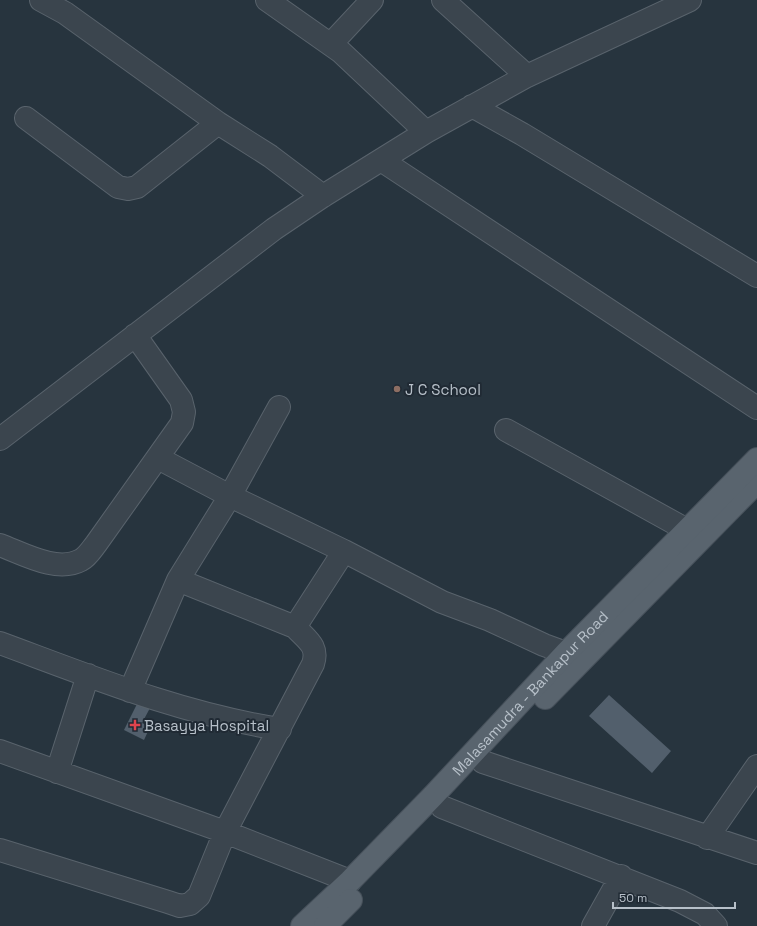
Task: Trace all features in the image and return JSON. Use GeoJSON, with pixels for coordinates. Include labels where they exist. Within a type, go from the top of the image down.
{"type":"FeatureCollection","features":[{"type":"Feature","properties":{"kind":"main road","name":"Malasamudra - Bankapur Road"},"geometry":{"type":"LineString","coordinates":[[302,926],[350,881],[458,770],[566,652],[757,459]]}},
{"type":"Feature","properties":{"kind":"main road"},"geometry":{"type":"LineString","coordinates":[[325,926],[442,807],[483,762],[571,671],[621,622],[757,482]]}},
{"type":"Feature","properties":{"kind":"street"},"geometry":{"type":"LineString","coordinates":[[41,0],[65,13],[218,123],[270,156],[324,196]]}},
{"type":"Feature","properties":{"kind":"street"},"geometry":{"type":"LineString","coordinates":[[267,0],[341,52],[426,132]]}},
{"type":"Feature","properties":{"kind":"street"},"geometry":{"type":"LineString","coordinates":[[330,44],[372,0]]}},
{"type":"Feature","properties":{"kind":"street"},"geometry":{"type":"LineString","coordinates":[[443,0],[527,76]]}},
{"type":"Feature","properties":{"kind":"street"},"geometry":{"type":"LineString","coordinates":[[0,439],[274,229],[324,196],[426,132],[527,76],[659,6],[690,0]]}},
{"type":"Feature","properties":{"kind":"street"},"geometry":{"type":"LineString","coordinates":[[472,106],[522,134],[757,276]]}},
{"type":"Feature","properties":{"kind":"street"},"geometry":{"type":"LineString","coordinates":[[26,118],[118,186],[128,188],[137,188],[218,123]]}},
{"type":"Feature","properties":{"kind":"street"},"geometry":{"type":"LineString","coordinates":[[381,160],[757,408]]}},
{"type":"Feature","properties":{"kind":"street"},"geometry":{"type":"LineString","coordinates":[[0,545],[50,564],[67,565],[82,560],[96,544],[182,423],[184,412],[181,400],[135,335]]}},
{"type":"Feature","properties":{"kind":"street"},"geometry":{"type":"LineString","coordinates":[[130,691],[178,580],[230,496],[279,408]]}},
{"type":"Feature","properties":{"kind":"street"},"geometry":{"type":"LineString","coordinates":[[506,430],[687,530]]}},
{"type":"Feature","properties":{"kind":"street"},"geometry":{"type":"LineString","coordinates":[[158,458],[230,496],[344,551],[442,602],[490,620],[544,645],[566,652]]}},
{"type":"Feature","properties":{"kind":"street"},"geometry":{"type":"LineString","coordinates":[[295,627],[344,551]]}},
{"type":"Feature","properties":{"kind":"street"},"geometry":{"type":"LineString","coordinates":[[0,850],[180,906],[190,904],[199,896],[225,832],[280,729],[315,657],[315,648],[295,627],[178,580]]}},
{"type":"Feature","properties":{"kind":"street"},"geometry":{"type":"LineString","coordinates":[[0,643],[130,691],[198,713],[241,723],[280,729]]}},
{"type":"Feature","properties":{"kind":"street"},"geometry":{"type":"LineString","coordinates":[[57,772],[88,675]]}},
{"type":"Feature","properties":{"kind":"street"},"geometry":{"type":"LineString","coordinates":[[0,751],[225,832],[350,881]]}},
{"type":"Feature","properties":{"kind":"street"},"geometry":{"type":"LineString","coordinates":[[483,762],[707,838],[757,853]]}},
{"type":"Feature","properties":{"kind":"street"},"geometry":{"type":"LineString","coordinates":[[707,838],[757,766]]}},
{"type":"Feature","properties":{"kind":"street"},"geometry":{"type":"LineString","coordinates":[[442,807],[621,876],[680,901],[705,914],[716,926]]}},
{"type":"Feature","properties":{"kind":"street"},"geometry":{"type":"LineString","coordinates":[[593,926],[621,876]]}},
{"type":"Feature","properties":{"kind":"building"},"geometry":{"type":"Polygon","coordinates":[[[609,695],[671,751],[652,773],[589,716],[609,695]]]}},
{"type":"Feature","properties":{"kind":"building"},"geometry":{"type":"Polygon","coordinates":[[[138,702],[150,708],[142,723],[150,727],[144,740],[124,730],[138,702]]]}},
{"type":"Feature","properties":{"kind":"place","name":"J C School"},"geometry":{"type":"Point","coordinates":[397,389]}},
{"type":"Feature","properties":{"kind":"place","name":"Basayya Hospital"},"geometry":{"type":"Point","coordinates":[135,725]}}]}
